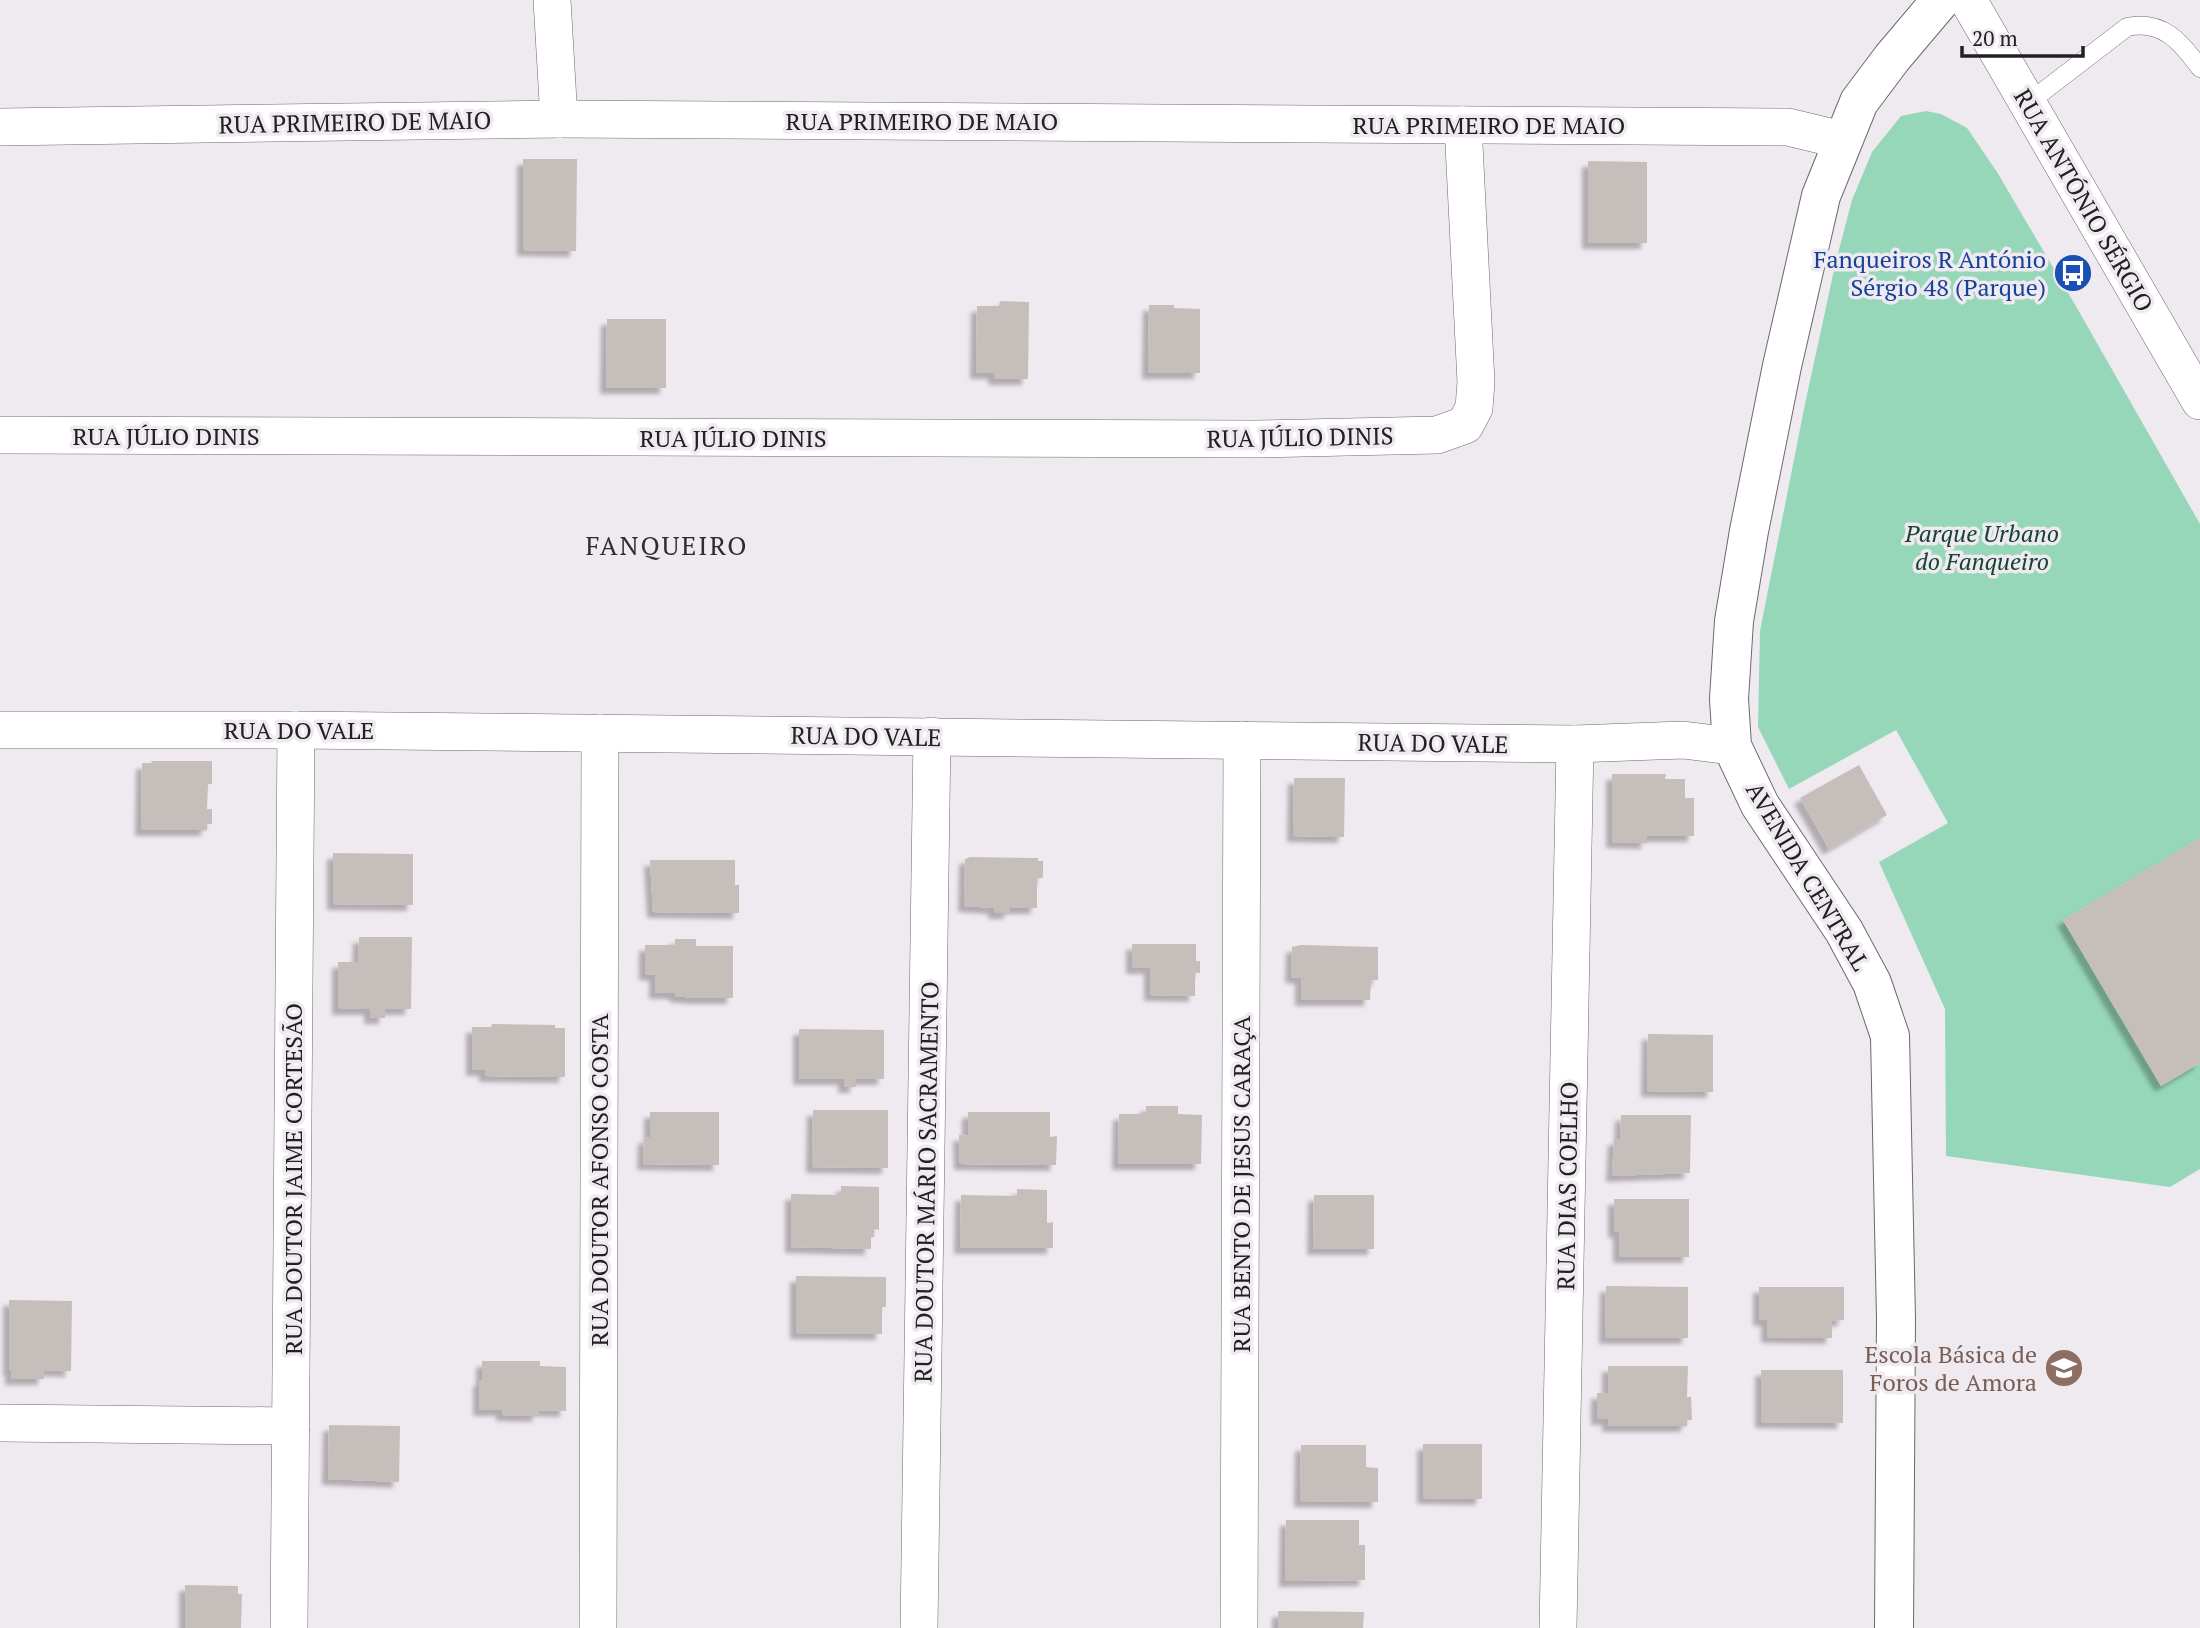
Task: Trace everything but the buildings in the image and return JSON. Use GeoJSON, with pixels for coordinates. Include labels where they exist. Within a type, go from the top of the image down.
{"type":"FeatureCollection","features":[{"type":"Feature","properties":{"kind":"street"},"geometry":{"type":"LineString","coordinates":[[552,0],[559,119]]}},
{"type":"Feature","properties":{"kind":"street","name":"AVENIDA CENTRAL"},"geometry":{"type":"LineString","coordinates":[[1894,1628],[1896,1319],[1890,1036],[1872,983],[1850,941],[1760,805],[1732,746],[1729,699],[1734,621],[1749,531],[1782,366],[1818,209],[1842,140],[1859,102],[1941,0]]}},
{"type":"Feature","properties":{"kind":"street","name":"RUA ANTÓNIO SÉRGIO"},"geometry":{"type":"LineString","coordinates":[[1968,0],[2200,401]]}},
{"type":"Feature","properties":{"kind":"street","name":"RUA PRIMEIRO DE MAIO"},"geometry":{"type":"LineString","coordinates":[[0,127],[559,119],[1788,127],[1842,140]]}},
{"type":"Feature","properties":{"kind":"street","name":"RUA JÚLIO DINIS"},"geometry":{"type":"LineString","coordinates":[[0,435],[1256,439],[1437,435],[1465,425],[1474,408],[1476,382],[1463,125]]}},
{"type":"Feature","properties":{"kind":"street","name":"RUA DO VALE"},"geometry":{"type":"LineString","coordinates":[[0,730],[296,730],[1575,744],[1683,740],[1732,746]]}},
{"type":"Feature","properties":{"kind":"street","name":"RUA DOUTOR JAIME CORTESÃO"},"geometry":{"type":"LineString","coordinates":[[289,1628],[296,730]]}},
{"type":"Feature","properties":{"kind":"street","name":"RUA DOUTOR AFONSO COSTA"},"geometry":{"type":"LineString","coordinates":[[598,1628],[600,733]]}},
{"type":"Feature","properties":{"kind":"street","name":"RUA DOUTOR MÁRIO SACRAMENTO"},"geometry":{"type":"LineString","coordinates":[[919,1628],[932,736]]}},
{"type":"Feature","properties":{"kind":"street","name":"RUA BENTO DE JESUS CARAÇA"},"geometry":{"type":"LineString","coordinates":[[1239,1628],[1242,740]]}},
{"type":"Feature","properties":{"kind":"street","name":"RUA DIAS COELHO"},"geometry":{"type":"LineString","coordinates":[[1558,1628],[1575,744]]}},
{"type":"Feature","properties":{"kind":"street"},"geometry":{"type":"LineString","coordinates":[[0,1423],[291,1426]]}},
{"type":"Feature","properties":{"kind":"lane"},"geometry":{"type":"LineString","coordinates":[[2028,103],[2127,27],[2141,24],[2162,29],[2183,45],[2200,68]]}},
{"type":"Feature","properties":{"kind":"green space","name":"Parque Urbano do Fanqueiro"},"geometry":{"type":"Polygon","coordinates":[[[1926,111],[1941,114],[1967,128],[1997,172],[2200,524],[2200,838],[2063,920],[2161,1086],[2200,1063],[2200,1169],[2170,1187],[1946,1156],[1945,1009],[1879,862],[1948,823],[1896,730],[1789,789],[1758,727],[1760,631],[1805,404],[1852,200],[1872,152],[1901,116],[1926,111]]]}},
{"type":"Feature","properties":{"kind":"place","name":"Fanqueiros R António Sérgio 48 (Parque)"},"geometry":{"type":"Point","coordinates":[2073,273]}},
{"type":"Feature","properties":{"kind":"place","name":"Escola Básica de Foros de Amora"},"geometry":{"type":"Point","coordinates":[2064,1368]}},
{"type":"Feature","properties":{"kind":"district","name":"FANQUEIRO"},"geometry":{"type":"Point","coordinates":[667,545]}}]}
